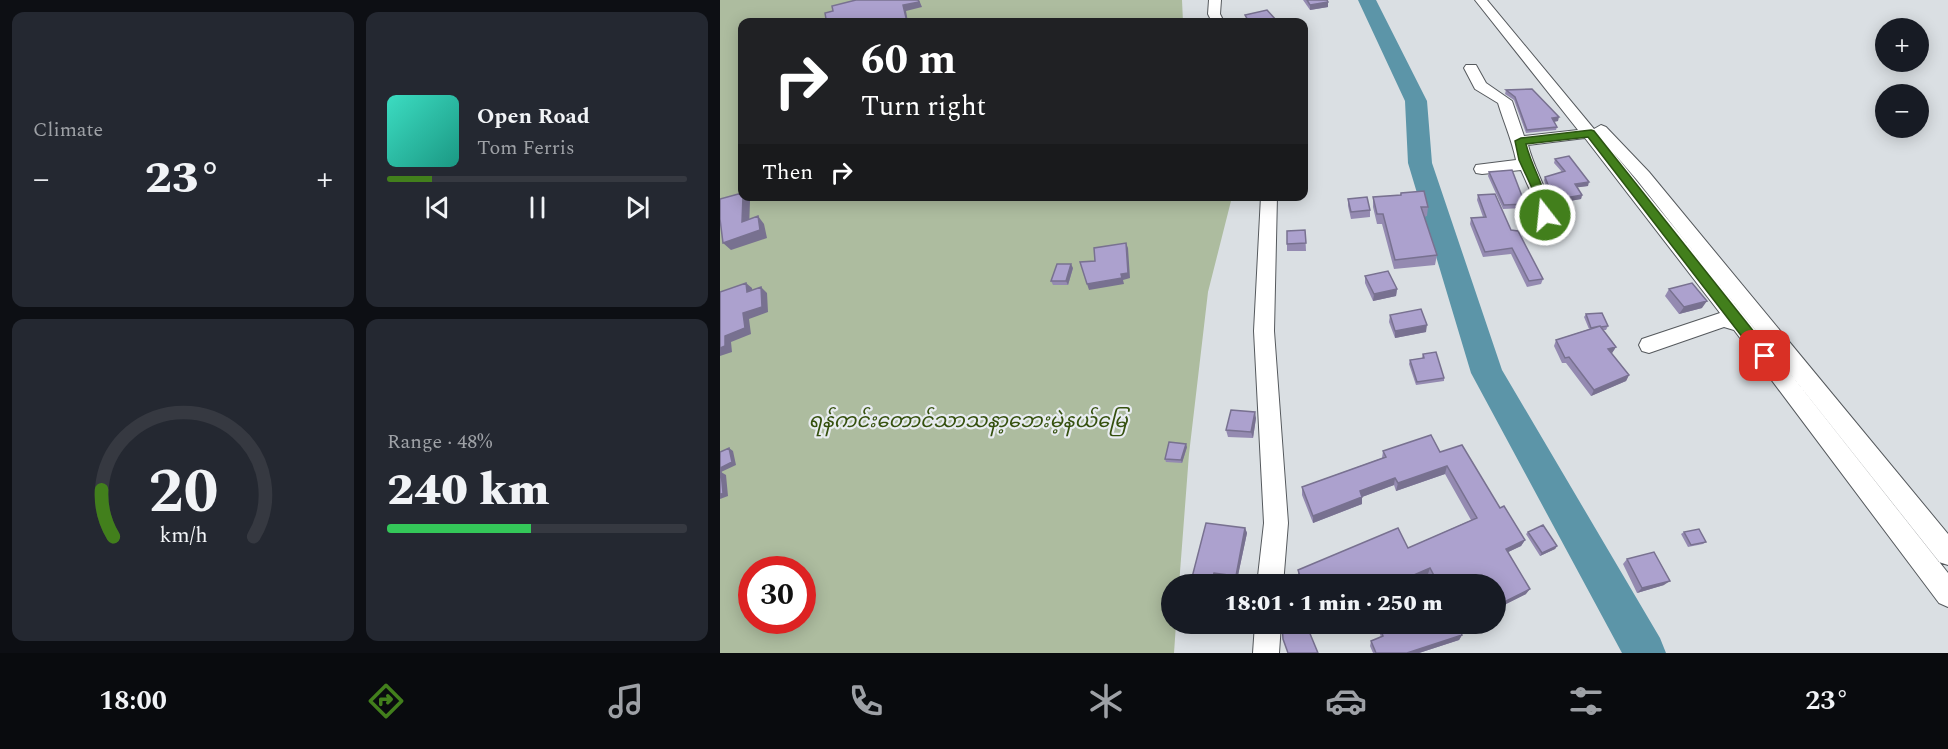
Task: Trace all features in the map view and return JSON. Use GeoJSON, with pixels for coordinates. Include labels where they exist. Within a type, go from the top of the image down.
{"type":"FeatureCollection","features":[{"type":"Feature","properties":{"kind":"street"},"geometry":{"type":"LineString","coordinates":[[1215,0],[1216,18]]}},
{"type":"Feature","properties":{"kind":"street"},"geometry":{"type":"LineString","coordinates":[[1481,0],[1556,85],[1604,144],[1948,594]]}},
{"type":"Feature","properties":{"kind":"street"},"geometry":{"type":"LineString","coordinates":[[1496,0],[1512,18],[1556,85]]}},
{"type":"Feature","properties":{"kind":"street"},"geometry":{"type":"LineString","coordinates":[[1471,68],[1479,86],[1505,101],[1542,199],[1545,215]]}},
{"type":"Feature","properties":{"kind":"street"},"geometry":{"type":"LineString","coordinates":[[1521,141],[1604,144],[1643,176],[1948,553]]}},
{"type":"Feature","properties":{"kind":"street"},"geometry":{"type":"LineString","coordinates":[[1482,169],[1527,164]]}},
{"type":"Feature","properties":{"kind":"street"},"geometry":{"type":"LineString","coordinates":[[1269,201],[1264,331],[1276,523],[1271,574]]}},
{"type":"Feature","properties":{"kind":"street"},"geometry":{"type":"LineString","coordinates":[[1649,345],[1724,320],[1741,325]]}},
{"type":"Feature","properties":{"kind":"street"},"geometry":{"type":"LineString","coordinates":[[1266,653],[1267,634]]}},
{"type":"Feature","properties":{"kind":"green space","name":"ရန်ကင်းတောင်သာသနာ့ဘေးမဲ့နယ်မြေ"},"geometry":{"type":"Polygon","coordinates":[[[720,0],[1182,0],[1183,18],[738,18],[738,201],[1231,201],[1208,292],[1189,454],[1180,574],[1161,574],[1161,634],[1175,634],[1174,653],[720,653],[720,0]]]}},
{"type":"Feature","properties":{"kind":"building"},"geometry":{"type":"Polygon","coordinates":[[[856,0],[918,0],[919,2],[903,5],[906,18],[826,18],[825,13],[833,11],[832,6],[856,0]]]}},
{"type":"Feature","properties":{"kind":"building"},"geometry":{"type":"Polygon","coordinates":[[[1307,0],[1327,0],[1328,2],[1310,5],[1307,0]]]}},
{"type":"Feature","properties":{"kind":"building"},"geometry":{"type":"Polygon","coordinates":[[[1267,10],[1274,18],[1247,18],[1245,15],[1267,10]]]}},
{"type":"Feature","properties":{"kind":"building"},"geometry":{"type":"Polygon","coordinates":[[[1532,89],[1559,117],[1552,118],[1557,127],[1527,130],[1515,97],[1506,90],[1532,89]]]}},
{"type":"Feature","properties":{"kind":"building"},"geometry":{"type":"Polygon","coordinates":[[[1569,156],[1589,182],[1575,184],[1582,195],[1554,200],[1545,177],[1565,171],[1555,159],[1569,156]]]}},
{"type":"Feature","properties":{"kind":"building"},"geometry":{"type":"Polygon","coordinates":[[[1512,170],[1525,204],[1504,205],[1489,172],[1512,170]]]}},
{"type":"Feature","properties":{"kind":"building"},"geometry":{"type":"Polygon","coordinates":[[[1424,191],[1428,207],[1421,207],[1437,255],[1395,260],[1383,214],[1377,214],[1373,197],[1424,191]]]}},
{"type":"Feature","properties":{"kind":"building"},"geometry":{"type":"Polygon","coordinates":[[[738,194],[738,201],[743,201],[742,222],[758,216],[760,230],[723,243],[720,199],[738,194]]]}},
{"type":"Feature","properties":{"kind":"building"},"geometry":{"type":"Polygon","coordinates":[[[1495,194],[1511,230],[1518,231],[1543,279],[1529,281],[1512,248],[1485,252],[1471,218],[1486,217],[1478,195],[1495,194]]]}},
{"type":"Feature","properties":{"kind":"building"},"geometry":{"type":"Polygon","coordinates":[[[1367,197],[1370,210],[1351,212],[1348,199],[1367,197]]]}},
{"type":"Feature","properties":{"kind":"building"},"geometry":{"type":"Polygon","coordinates":[[[1305,230],[1306,243],[1287,244],[1287,231],[1305,230]]]}},
{"type":"Feature","properties":{"kind":"building"},"geometry":{"type":"Polygon","coordinates":[[[1126,243],[1128,273],[1121,274],[1122,278],[1087,284],[1080,262],[1095,261],[1094,248],[1126,243]]]}},
{"type":"Feature","properties":{"kind":"building"},"geometry":{"type":"Polygon","coordinates":[[[1057,264],[1071,264],[1066,281],[1051,281],[1057,264]]]}},
{"type":"Feature","properties":{"kind":"building"},"geometry":{"type":"Polygon","coordinates":[[[1388,271],[1397,289],[1374,294],[1365,276],[1388,271]]]}},
{"type":"Feature","properties":{"kind":"building"},"geometry":{"type":"Polygon","coordinates":[[[746,283],[747,292],[761,287],[762,307],[743,313],[745,328],[725,336],[725,346],[720,348],[720,292],[746,283]]]}},
{"type":"Feature","properties":{"kind":"building"},"geometry":{"type":"Polygon","coordinates":[[[1692,283],[1707,301],[1684,307],[1669,289],[1692,283]]]}},
{"type":"Feature","properties":{"kind":"building"},"geometry":{"type":"Polygon","coordinates":[[[1421,309],[1427,325],[1395,331],[1390,315],[1421,309]]]}},
{"type":"Feature","properties":{"kind":"building"},"geometry":{"type":"Polygon","coordinates":[[[1602,313],[1608,326],[1591,328],[1586,314],[1602,313]]]}},
{"type":"Feature","properties":{"kind":"building"},"geometry":{"type":"Polygon","coordinates":[[[1600,326],[1616,347],[1608,349],[1629,375],[1594,390],[1569,357],[1565,358],[1556,340],[1600,326]]]}},
{"type":"Feature","properties":{"kind":"building"},"geometry":{"type":"Polygon","coordinates":[[[1436,352],[1444,378],[1417,382],[1410,360],[1424,358],[1423,354],[1436,352]]]}},
{"type":"Feature","properties":{"kind":"building"},"geometry":{"type":"Polygon","coordinates":[[[1231,410],[1255,412],[1251,432],[1226,430],[1231,410]]]}},
{"type":"Feature","properties":{"kind":"building"},"geometry":{"type":"Polygon","coordinates":[[[1431,435],[1440,452],[1462,445],[1500,508],[1504,506],[1525,540],[1506,549],[1530,589],[1506,601],[1506,574],[1433,574],[1430,568],[1416,574],[1299,574],[1298,570],[1398,528],[1408,548],[1477,518],[1447,466],[1398,483],[1395,478],[1360,491],[1362,497],[1313,516],[1302,487],[1386,457],[1383,451],[1431,435]]]}},
{"type":"Feature","properties":{"kind":"building"},"geometry":{"type":"Polygon","coordinates":[[[1169,442],[1186,444],[1181,460],[1165,459],[1169,442]]]}},
{"type":"Feature","properties":{"kind":"building"},"geometry":{"type":"Polygon","coordinates":[[[729,448],[732,462],[720,468],[720,452],[729,448]]]}},
{"type":"Feature","properties":{"kind":"building"},"geometry":{"type":"Polygon","coordinates":[[[720,472],[723,493],[720,495],[720,472]]]}},
{"type":"Feature","properties":{"kind":"building"},"geometry":{"type":"Polygon","coordinates":[[[1206,523],[1245,528],[1236,574],[1193,574],[1206,523]]]}},
{"type":"Feature","properties":{"kind":"building"},"geometry":{"type":"Polygon","coordinates":[[[1543,525],[1557,546],[1542,553],[1528,532],[1543,525]]]}},
{"type":"Feature","properties":{"kind":"building"},"geometry":{"type":"Polygon","coordinates":[[[1699,529],[1706,542],[1691,545],[1684,532],[1699,529]]]}},
{"type":"Feature","properties":{"kind":"building"},"geometry":{"type":"Polygon","coordinates":[[[1654,552],[1670,581],[1642,588],[1627,559],[1654,552]]]}},
{"type":"Feature","properties":{"kind":"building"},"geometry":{"type":"Polygon","coordinates":[[[1283,634],[1310,634],[1318,653],[1288,653],[1283,634]]]}},
{"type":"Feature","properties":{"kind":"building"},"geometry":{"type":"Polygon","coordinates":[[[1382,634],[1462,635],[1407,653],[1376,653],[1371,641],[1383,636],[1382,634]]]}},
{"type":"Feature","properties":{"kind":"waterway"},"geometry":{"type":"LineString","coordinates":[[1367,0],[1416,101],[1420,163],[1487,373],[1645,653]]}},
{"type":"Feature","properties":{"kind":"route"},"geometry":{"type":"LineString","coordinates":[[1545,215],[1542,199],[1524,160],[1521,141],[1591,133],[1605,155],[1676,241],[1765,356]]}}]}
